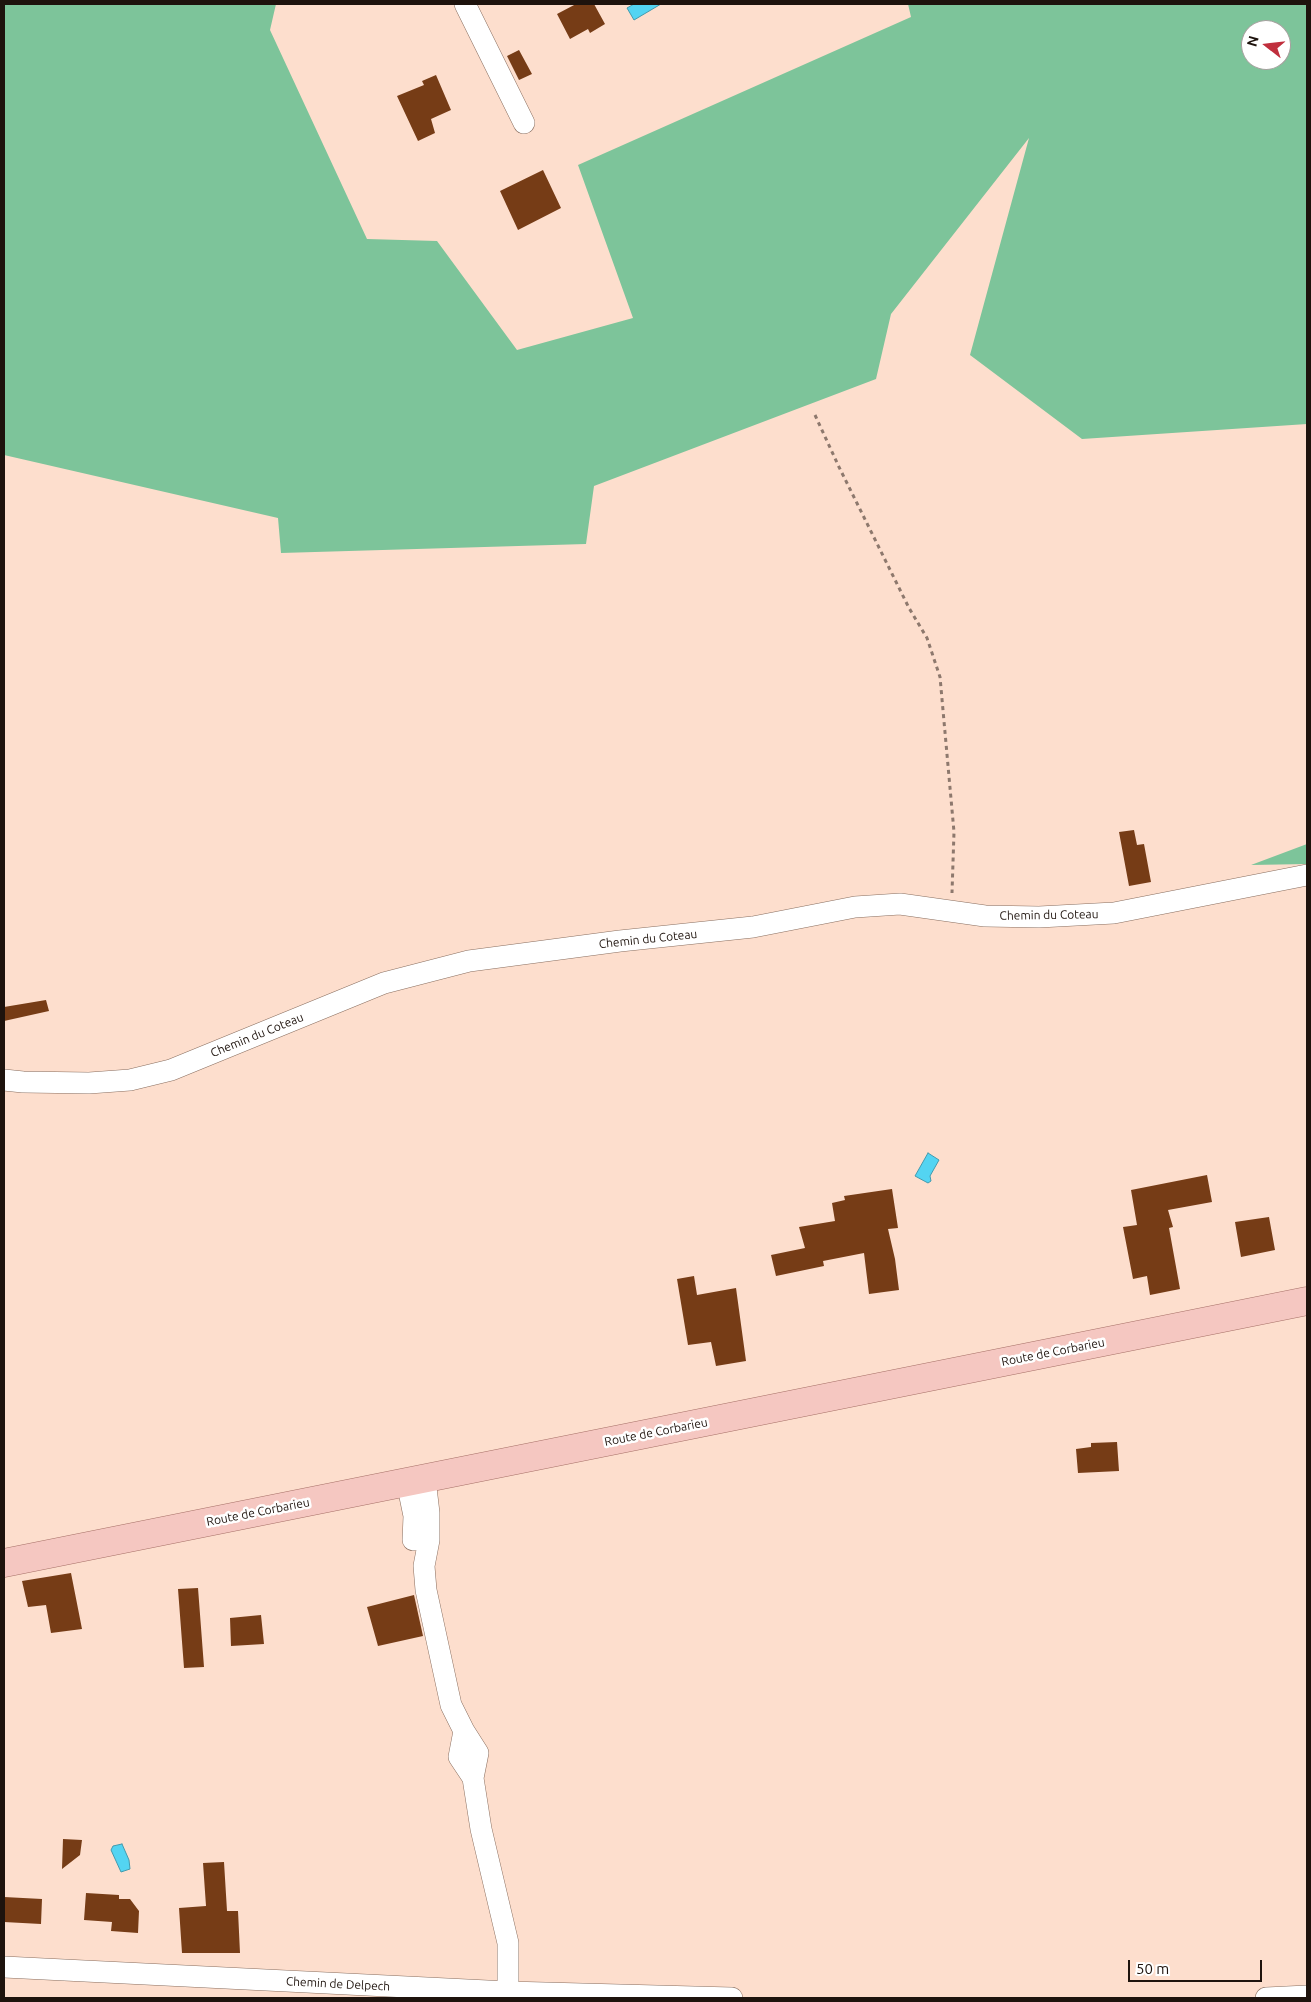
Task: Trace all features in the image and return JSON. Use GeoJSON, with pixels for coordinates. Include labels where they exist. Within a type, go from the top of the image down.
{"type":"FeatureCollection","features":[{"type":"Feature","properties":{"kind":"main road","name":"Route de Corbarieu"},"geometry":{"type":"LineString","coordinates":[[4,1563],[1307,1301]]}},
{"type":"Feature","properties":{"kind":"street"},"geometry":{"type":"LineString","coordinates":[[465,4],[524,123]]}},
{"type":"Feature","properties":{"kind":"street","name":"Chemin du Coteau"},"geometry":{"type":"LineString","coordinates":[[4,1080],[89,1083],[130,1080],[171,1070],[384,982],[469,961],[620,941],[753,927],[855,907],[900,904],[985,916],[1039,917],[1114,913],[1307,875]]}},
{"type":"Feature","properties":{"kind":"street"},"geometry":{"type":"LineString","coordinates":[[413,1540],[416,1480]]}},
{"type":"Feature","properties":{"kind":"street"},"geometry":{"type":"LineString","coordinates":[[416,1480],[430,1513],[429,1540],[424,1566],[426,1590],[451,1705],[464,1731],[459,1756],[473,1778],[481,1829],[508,1943],[508,1995]]}},
{"type":"Feature","properties":{"kind":"street","name":"Chemin de Delpech"},"geometry":{"type":"LineString","coordinates":[[4,1967],[508,1995],[732,1998]]}},
{"type":"Feature","properties":{"kind":"street"},"geometry":{"type":"LineString","coordinates":[[1266,1998],[1307,1996]]}},
{"type":"Feature","properties":{"kind":"path"},"geometry":{"type":"LineString","coordinates":[[815,415],[909,608],[927,638],[940,677],[954,832],[951,911]]}},
{"type":"Feature","properties":{"kind":"green space"},"geometry":{"type":"Polygon","coordinates":[[[4,4],[276,4],[270,30],[367,239],[437,241],[517,350],[633,318],[578,165],[911,17],[908,4],[1307,4],[1307,424],[1082,439],[970,355],[1029,138],[891,314],[876,379],[594,486],[586,544],[281,553],[278,518],[4,455],[4,4]]]}},
{"type":"Feature","properties":{"kind":"green space"},"geometry":{"type":"Polygon","coordinates":[[[1307,844],[1307,864],[1251,865],[1307,844]]]}},
{"type":"Feature","properties":{"kind":"water"},"geometry":{"type":"Polygon","coordinates":[[[634,4],[661,4],[634,20],[627,8],[634,4]]]}},
{"type":"Feature","properties":{"kind":"water"},"geometry":{"type":"Polygon","coordinates":[[[928,1153],[939,1160],[930,1176],[931,1181],[928,1183],[915,1176],[928,1153]]]}},
{"type":"Feature","properties":{"kind":"water"},"geometry":{"type":"Polygon","coordinates":[[[122,1844],[129,1860],[130,1869],[121,1872],[111,1850],[113,1846],[122,1844]]]}},
{"type":"Feature","properties":{"kind":"building"},"geometry":{"type":"Polygon","coordinates":[[[576,4],[594,4],[605,24],[590,33],[588,29],[570,39],[557,14],[576,4]]]}},
{"type":"Feature","properties":{"kind":"building"},"geometry":{"type":"Polygon","coordinates":[[[519,50],[532,74],[519,80],[507,56],[519,50]]]}},
{"type":"Feature","properties":{"kind":"building"},"geometry":{"type":"Polygon","coordinates":[[[436,75],[451,110],[431,119],[435,133],[418,141],[397,96],[424,85],[422,81],[436,75]]]}},
{"type":"Feature","properties":{"kind":"building"},"geometry":{"type":"Polygon","coordinates":[[[543,170],[561,208],[518,230],[500,191],[543,170]]]}},
{"type":"Feature","properties":{"kind":"building"},"geometry":{"type":"Polygon","coordinates":[[[1134,830],[1137,845],[1144,844],[1151,882],[1129,886],[1119,832],[1134,830]]]}},
{"type":"Feature","properties":{"kind":"building"},"geometry":{"type":"Polygon","coordinates":[[[46,1000],[49,1011],[4,1021],[4,1007],[46,1000]]]}},
{"type":"Feature","properties":{"kind":"building"},"geometry":{"type":"Polygon","coordinates":[[[1207,1175],[1212,1202],[1168,1210],[1173,1227],[1169,1228],[1180,1289],[1150,1295],[1147,1276],[1133,1279],[1123,1227],[1137,1225],[1131,1190],[1207,1175]]]}},
{"type":"Feature","properties":{"kind":"building"},"geometry":{"type":"Polygon","coordinates":[[[892,1189],[898,1228],[888,1229],[895,1259],[899,1290],[869,1294],[864,1253],[823,1261],[824,1266],[776,1276],[771,1255],[805,1248],[799,1227],[835,1221],[832,1203],[845,1200],[844,1196],[892,1189]]]}},
{"type":"Feature","properties":{"kind":"building"},"geometry":{"type":"Polygon","coordinates":[[[1269,1217],[1275,1250],[1241,1257],[1235,1222],[1269,1217]]]}},
{"type":"Feature","properties":{"kind":"building"},"geometry":{"type":"Polygon","coordinates":[[[694,1276],[697,1295],[736,1288],[746,1361],[716,1366],[711,1342],[688,1345],[677,1279],[694,1276]]]}},
{"type":"Feature","properties":{"kind":"building"},"geometry":{"type":"Polygon","coordinates":[[[1117,1442],[1119,1471],[1078,1473],[1076,1449],[1091,1447],[1091,1443],[1117,1442]]]}},
{"type":"Feature","properties":{"kind":"building"},"geometry":{"type":"Polygon","coordinates":[[[71,1573],[82,1629],[51,1633],[46,1605],[28,1607],[22,1581],[71,1573]]]}},
{"type":"Feature","properties":{"kind":"building"},"geometry":{"type":"Polygon","coordinates":[[[198,1588],[204,1667],[184,1668],[178,1589],[198,1588]]]}},
{"type":"Feature","properties":{"kind":"building"},"geometry":{"type":"Polygon","coordinates":[[[414,1595],[423,1636],[378,1646],[367,1607],[414,1595]]]}},
{"type":"Feature","properties":{"kind":"building"},"geometry":{"type":"Polygon","coordinates":[[[261,1615],[264,1644],[231,1646],[230,1618],[261,1615]]]}},
{"type":"Feature","properties":{"kind":"building"},"geometry":{"type":"Polygon","coordinates":[[[63,1839],[82,1840],[80,1855],[62,1869],[63,1839]]]}},
{"type":"Feature","properties":{"kind":"building"},"geometry":{"type":"Polygon","coordinates":[[[224,1862],[227,1911],[238,1911],[240,1953],[182,1953],[179,1908],[206,1906],[203,1863],[224,1862]]]}},
{"type":"Feature","properties":{"kind":"building"},"geometry":{"type":"Polygon","coordinates":[[[86,1893],[119,1895],[119,1899],[130,1899],[139,1911],[138,1933],[111,1931],[112,1922],[84,1920],[86,1893]]]}},
{"type":"Feature","properties":{"kind":"building"},"geometry":{"type":"Polygon","coordinates":[[[4,1897],[42,1899],[41,1924],[4,1922],[4,1897]]]}}]}
